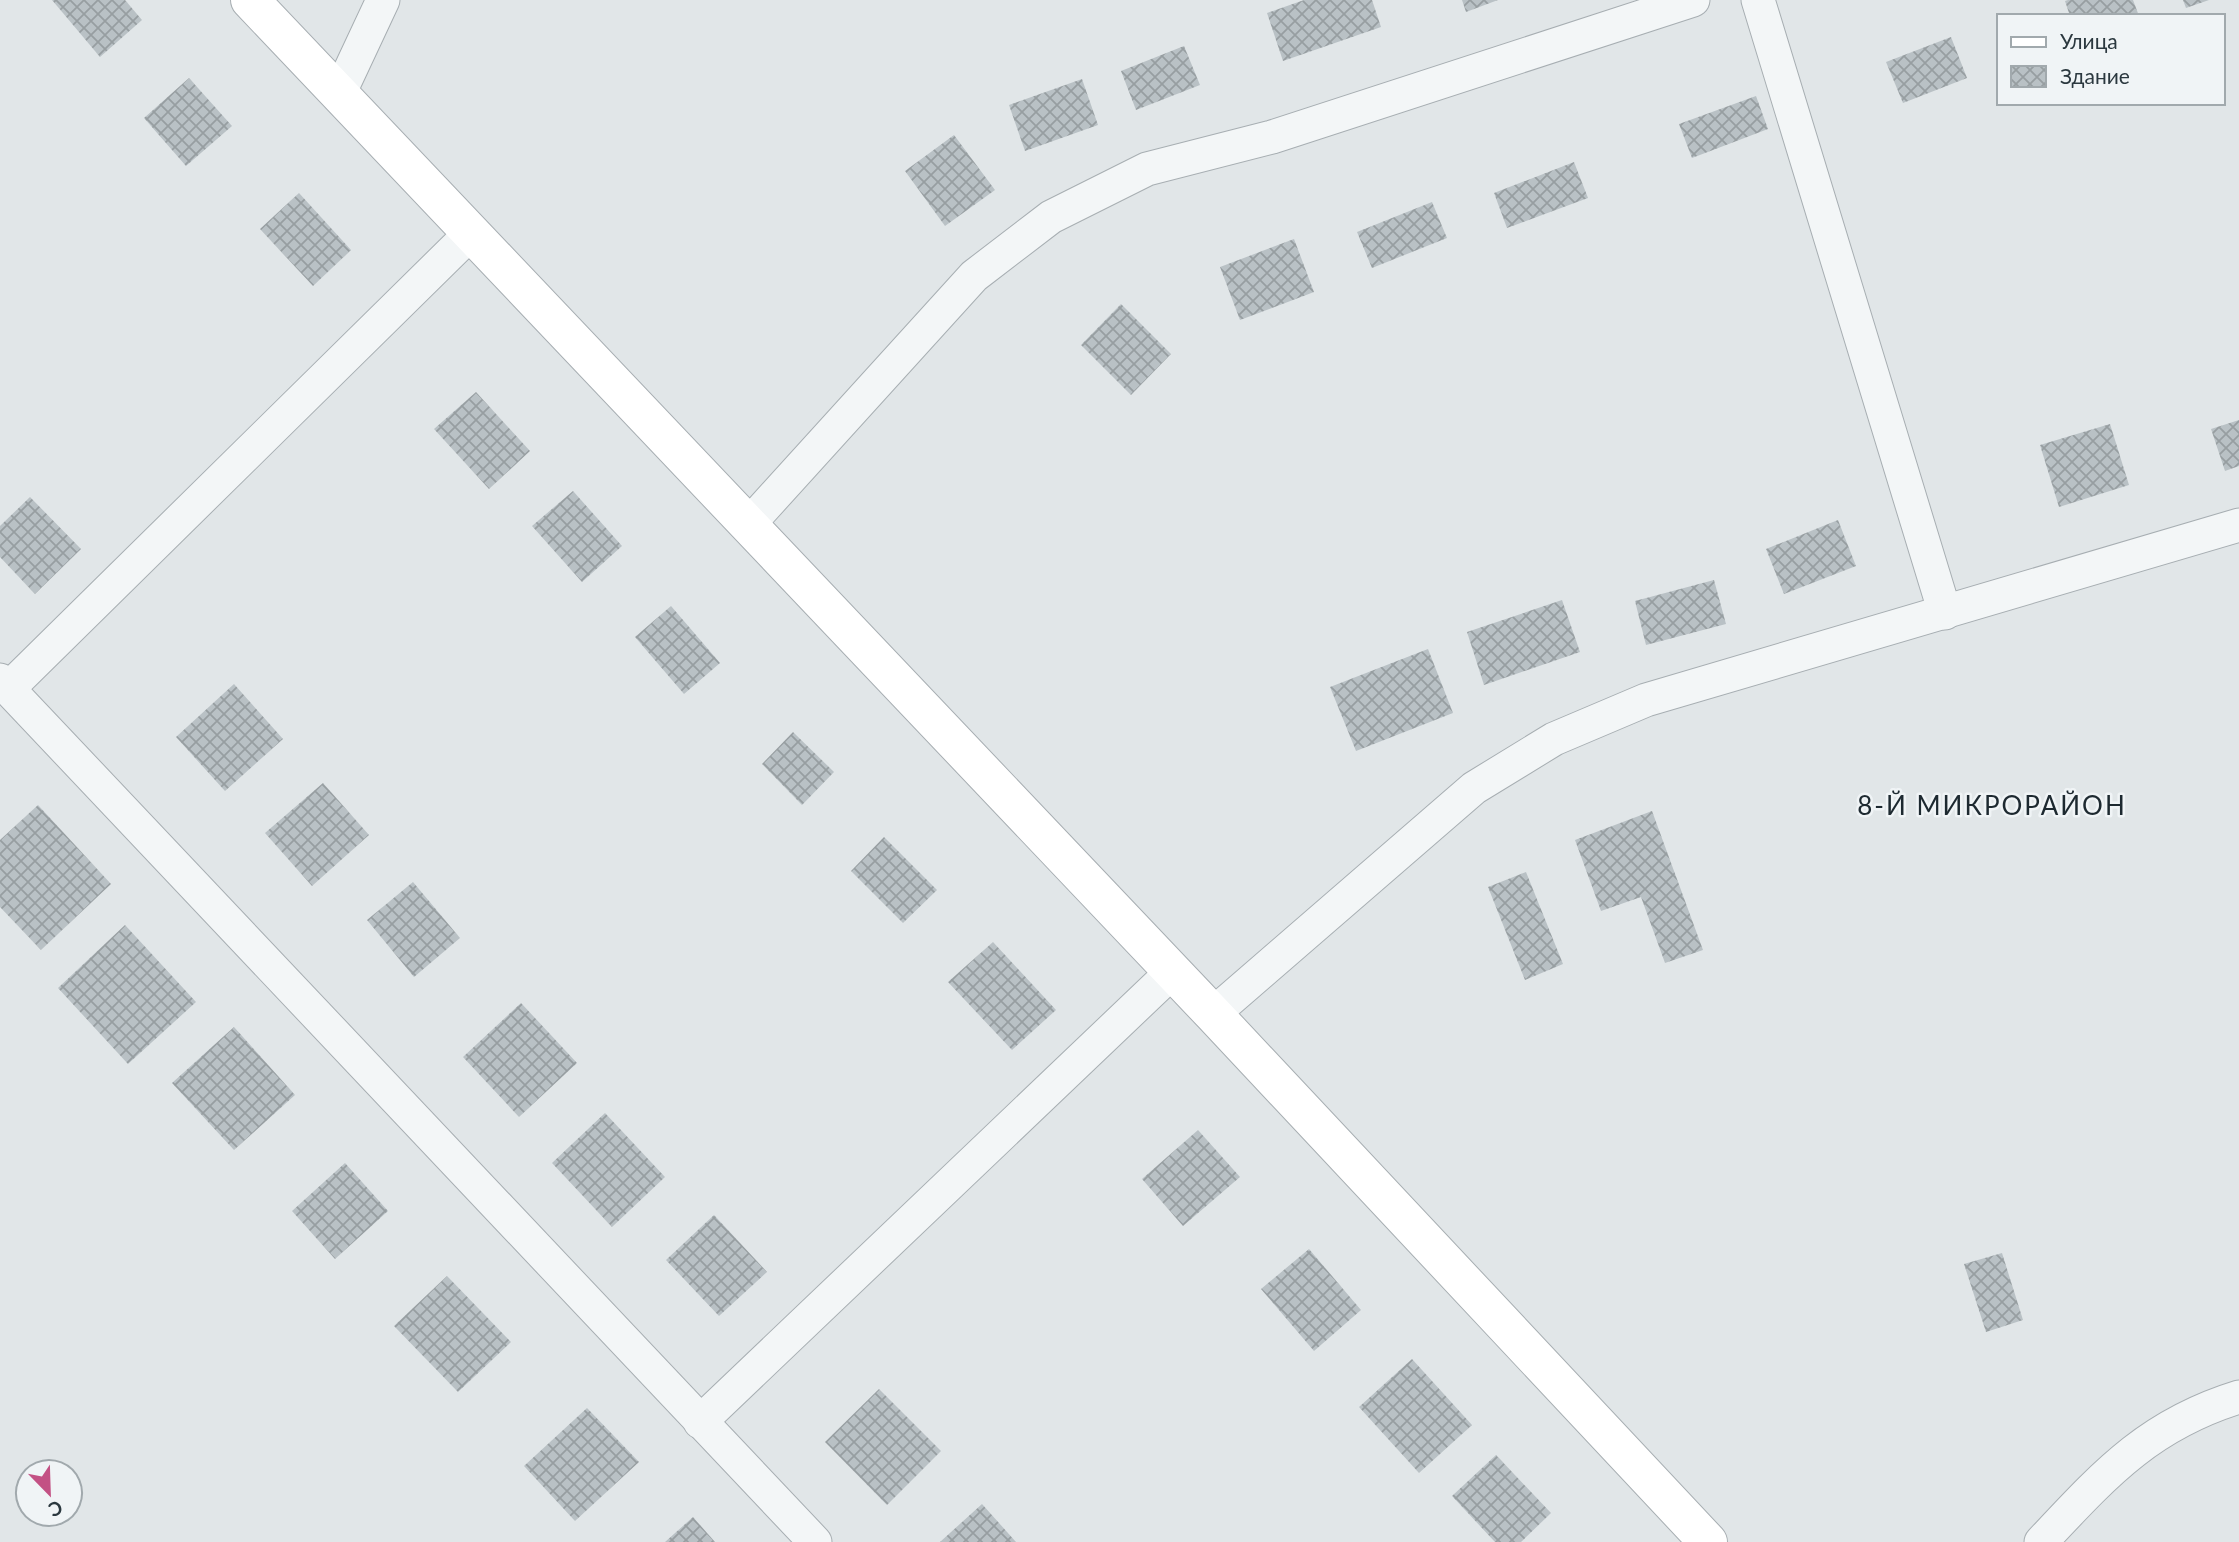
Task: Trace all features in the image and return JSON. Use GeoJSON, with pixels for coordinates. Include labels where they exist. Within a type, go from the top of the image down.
{"type":"FeatureCollection","features":[{"type":"Feature","properties":{"kind":"street"},"geometry":{"type":"LineString","coordinates":[[250,0],[1171,973],[1213,1014],[1708,1542]]}},
{"type":"Feature","properties":{"kind":"street"},"geometry":{"type":"LineString","coordinates":[[339,93],[383,0]]}},
{"type":"Feature","properties":{"kind":"street"},"geometry":{"type":"LineString","coordinates":[[748,525],[974,276],[1051,217],[1147,169],[1272,137],[1693,0]]}},
{"type":"Feature","properties":{"kind":"street"},"geometry":{"type":"LineString","coordinates":[[1758,0],[1945,613]]}},
{"type":"Feature","properties":{"kind":"street"},"geometry":{"type":"LineString","coordinates":[[471,233],[4,684],[815,1542]]}},
{"type":"Feature","properties":{"kind":"street"},"geometry":{"type":"LineString","coordinates":[[1213,1014],[1474,788],[1554,739],[1646,700],[2239,525]]}},
{"type":"Feature","properties":{"kind":"street"},"geometry":{"type":"LineString","coordinates":[[699,1422],[1171,973]]}},
{"type":"Feature","properties":{"kind":"street"},"geometry":{"type":"LineString","coordinates":[[2041,1542],[2113,1466],[2161,1430],[2216,1404],[2239,1397]]}},
{"type":"Feature","properties":{"kind":"building"},"geometry":{"type":"Polygon","coordinates":[[[52,0],[125,0],[142,20],[100,57],[52,0]]]}},
{"type":"Feature","properties":{"kind":"building"},"geometry":{"type":"Polygon","coordinates":[[[1304,0],[1372,0],[1381,27],[1283,61],[1267,13],[1304,0]]]}},
{"type":"Feature","properties":{"kind":"building"},"geometry":{"type":"Polygon","coordinates":[[[1462,0],[1498,0],[1466,12],[1462,0]]]}},
{"type":"Feature","properties":{"kind":"building"},"geometry":{"type":"Polygon","coordinates":[[[2133,0],[2138,14],[2069,14],[2065,1],[2133,0]]]}},
{"type":"Feature","properties":{"kind":"building"},"geometry":{"type":"Polygon","coordinates":[[[2183,0],[2209,0],[2186,8],[2183,0]]]}},
{"type":"Feature","properties":{"kind":"building"},"geometry":{"type":"Polygon","coordinates":[[[1951,37],[1967,78],[1903,103],[1886,62],[1951,37]]]}},
{"type":"Feature","properties":{"kind":"building"},"geometry":{"type":"Polygon","coordinates":[[[1184,46],[1200,85],[1136,110],[1121,71],[1184,46]]]}},
{"type":"Feature","properties":{"kind":"building"},"geometry":{"type":"Polygon","coordinates":[[[189,78],[232,126],[186,166],[144,118],[189,78]]]}},
{"type":"Feature","properties":{"kind":"building"},"geometry":{"type":"Polygon","coordinates":[[[1082,79],[1098,125],[1025,151],[1009,105],[1082,79]]]}},
{"type":"Feature","properties":{"kind":"building"},"geometry":{"type":"Polygon","coordinates":[[[1756,96],[1768,129],[1692,158],[1679,124],[1756,96]]]}},
{"type":"Feature","properties":{"kind":"building"},"geometry":{"type":"Polygon","coordinates":[[[954,135],[995,190],[945,226],[905,171],[954,135]]]}},
{"type":"Feature","properties":{"kind":"building"},"geometry":{"type":"Polygon","coordinates":[[[1574,162],[1588,198],[1507,228],[1494,193],[1574,162]]]}},
{"type":"Feature","properties":{"kind":"building"},"geometry":{"type":"Polygon","coordinates":[[[299,193],[351,250],[313,286],[260,229],[299,193]]]}},
{"type":"Feature","properties":{"kind":"building"},"geometry":{"type":"Polygon","coordinates":[[[1432,202],[1447,238],[1372,268],[1357,232],[1432,202]]]}},
{"type":"Feature","properties":{"kind":"building"},"geometry":{"type":"Polygon","coordinates":[[[1294,239],[1314,292],[1240,320],[1220,267],[1294,239]]]}},
{"type":"Feature","properties":{"kind":"building"},"geometry":{"type":"Polygon","coordinates":[[[1121,304],[1171,354],[1131,395],[1081,345],[1121,304]]]}},
{"type":"Feature","properties":{"kind":"building"},"geometry":{"type":"Polygon","coordinates":[[[476,392],[530,451],[489,489],[434,429],[476,392]]]}},
{"type":"Feature","properties":{"kind":"building"},"geometry":{"type":"Polygon","coordinates":[[[2239,420],[2239,466],[2225,471],[2211,429],[2239,420]]]}},
{"type":"Feature","properties":{"kind":"building"},"geometry":{"type":"Polygon","coordinates":[[[2110,424],[2129,485],[2059,507],[2040,445],[2110,424]]]}},
{"type":"Feature","properties":{"kind":"building"},"geometry":{"type":"Polygon","coordinates":[[[573,491],[622,546],[582,582],[532,526],[573,491]]]}},
{"type":"Feature","properties":{"kind":"building"},"geometry":{"type":"Polygon","coordinates":[[[30,497],[81,549],[35,594],[0,557],[0,526],[30,497]]]}},
{"type":"Feature","properties":{"kind":"building"},"geometry":{"type":"Polygon","coordinates":[[[1838,520],[1856,566],[1784,594],[1766,549],[1838,520]]]}},
{"type":"Feature","properties":{"kind":"building"},"geometry":{"type":"Polygon","coordinates":[[[1714,580],[1726,624],[1646,645],[1635,601],[1714,580]]]}},
{"type":"Feature","properties":{"kind":"building"},"geometry":{"type":"Polygon","coordinates":[[[1562,600],[1580,652],[1484,685],[1467,632],[1562,600]]]}},
{"type":"Feature","properties":{"kind":"building"},"geometry":{"type":"Polygon","coordinates":[[[671,606],[720,663],[684,694],[635,637],[671,606]]]}},
{"type":"Feature","properties":{"kind":"building"},"geometry":{"type":"Polygon","coordinates":[[[1428,649],[1453,713],[1356,751],[1330,687],[1428,649]]]}},
{"type":"Feature","properties":{"kind":"building"},"geometry":{"type":"Polygon","coordinates":[[[234,684],[283,739],[225,791],[176,737],[234,684]]]}},
{"type":"Feature","properties":{"kind":"building"},"geometry":{"type":"Polygon","coordinates":[[[793,732],[834,772],[802,805],[762,764],[793,732]]]}},
{"type":"Feature","properties":{"kind":"building"},"geometry":{"type":"Polygon","coordinates":[[[323,783],[369,835],[312,886],[265,833],[323,783]]]}},
{"type":"Feature","properties":{"kind":"building"},"geometry":{"type":"Polygon","coordinates":[[[38,805],[111,884],[41,950],[0,907],[0,840],[38,805]]]}},
{"type":"Feature","properties":{"kind":"building"},"geometry":{"type":"Polygon","coordinates":[[[1652,811],[1703,950],[1665,963],[1641,897],[1601,911],[1575,840],[1652,811]]]}},
{"type":"Feature","properties":{"kind":"building"},"geometry":{"type":"Polygon","coordinates":[[[884,837],[937,890],[903,923],[851,871],[884,837]]]}},
{"type":"Feature","properties":{"kind":"building"},"geometry":{"type":"Polygon","coordinates":[[[1526,872],[1563,964],[1525,980],[1488,887],[1526,872]]]}},
{"type":"Feature","properties":{"kind":"building"},"geometry":{"type":"Polygon","coordinates":[[[413,882],[460,938],[414,977],[367,920],[413,882]]]}},
{"type":"Feature","properties":{"kind":"building"},"geometry":{"type":"Polygon","coordinates":[[[125,925],[196,1002],[128,1064],[58,988],[125,925]]]}},
{"type":"Feature","properties":{"kind":"building"},"geometry":{"type":"Polygon","coordinates":[[[993,942],[1056,1010],[1012,1050],[948,982],[993,942]]]}},
{"type":"Feature","properties":{"kind":"building"},"geometry":{"type":"Polygon","coordinates":[[[521,1003],[577,1063],[519,1117],[463,1057],[521,1003]]]}},
{"type":"Feature","properties":{"kind":"building"},"geometry":{"type":"Polygon","coordinates":[[[234,1027],[295,1095],[234,1150],[172,1083],[234,1027]]]}},
{"type":"Feature","properties":{"kind":"building"},"geometry":{"type":"Polygon","coordinates":[[[605,1113],[665,1177],[612,1227],[552,1163],[605,1113]]]}},
{"type":"Feature","properties":{"kind":"building"},"geometry":{"type":"Polygon","coordinates":[[[1198,1130],[1240,1177],[1183,1226],[1142,1179],[1198,1130]]]}},
{"type":"Feature","properties":{"kind":"building"},"geometry":{"type":"Polygon","coordinates":[[[345,1163],[388,1211],[335,1259],[292,1211],[345,1163]]]}},
{"type":"Feature","properties":{"kind":"building"},"geometry":{"type":"Polygon","coordinates":[[[714,1215],[767,1272],[719,1316],[666,1260],[714,1215]]]}},
{"type":"Feature","properties":{"kind":"building"},"geometry":{"type":"Polygon","coordinates":[[[1309,1249],[1361,1310],[1314,1351],[1261,1289],[1309,1249]]]}},
{"type":"Feature","properties":{"kind":"building"},"geometry":{"type":"Polygon","coordinates":[[[2002,1253],[2023,1320],[1986,1332],[1964,1264],[2002,1253]]]}},
{"type":"Feature","properties":{"kind":"building"},"geometry":{"type":"Polygon","coordinates":[[[447,1276],[511,1342],[458,1392],[394,1326],[447,1276]]]}},
{"type":"Feature","properties":{"kind":"building"},"geometry":{"type":"Polygon","coordinates":[[[1412,1359],[1472,1425],[1419,1473],[1359,1407],[1412,1359]]]}},
{"type":"Feature","properties":{"kind":"building"},"geometry":{"type":"Polygon","coordinates":[[[879,1389],[941,1451],[887,1505],[825,1442],[879,1389]]]}},
{"type":"Feature","properties":{"kind":"building"},"geometry":{"type":"Polygon","coordinates":[[[587,1408],[639,1462],[575,1521],[524,1466],[587,1408]]]}},
{"type":"Feature","properties":{"kind":"building"},"geometry":{"type":"Polygon","coordinates":[[[1496,1455],[1551,1513],[1521,1542],[1495,1542],[1452,1496],[1496,1455]]]}},
{"type":"Feature","properties":{"kind":"building"},"geometry":{"type":"Polygon","coordinates":[[[982,1504],[1016,1542],[940,1542],[982,1504]]]}},
{"type":"Feature","properties":{"kind":"building"},"geometry":{"type":"Polygon","coordinates":[[[693,1517],[715,1542],[665,1542],[693,1517]]]}},
{"type":"Feature","properties":{"kind":"district","name":"8-Й МИКРОРАЙОН"},"geometry":{"type":"Point","coordinates":[1992,805]}}]}
